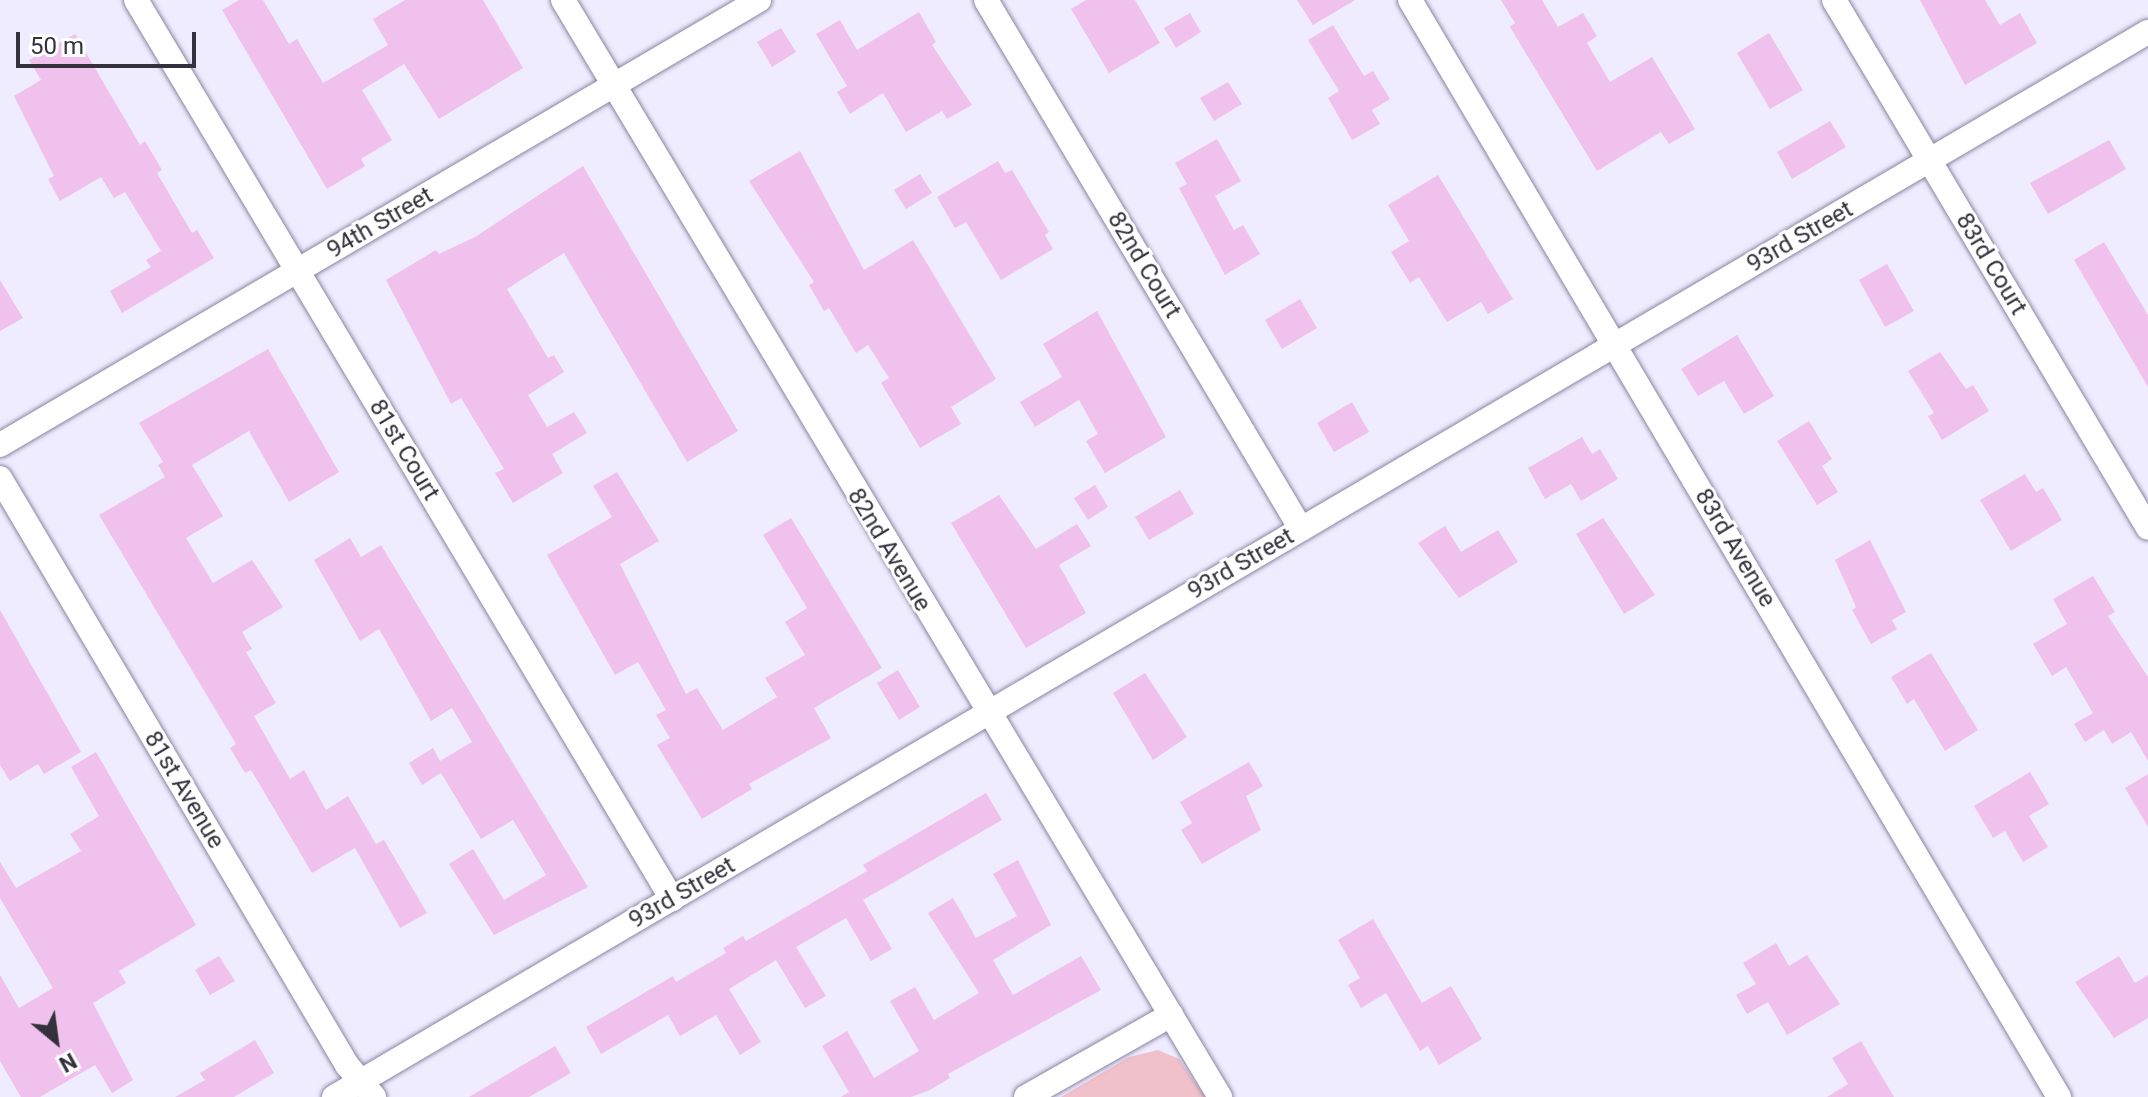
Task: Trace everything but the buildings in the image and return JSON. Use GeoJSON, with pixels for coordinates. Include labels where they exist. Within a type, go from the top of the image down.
{"type":"FeatureCollection","features":[{"type":"Feature","properties":{"kind":"street","name":"81st Court"},"geometry":{"type":"LineString","coordinates":[[136,0],[672,899]]}},
{"type":"Feature","properties":{"kind":"street","name":"82nd Avenue"},"geometry":{"type":"LineString","coordinates":[[563,0],[987,714],[1220,1097]]}},
{"type":"Feature","properties":{"kind":"street","name":"94th Street"},"geometry":{"type":"LineString","coordinates":[[0,445],[759,0]]}},
{"type":"Feature","properties":{"kind":"street","name":"82nd Court"},"geometry":{"type":"LineString","coordinates":[[986,0],[1301,529]]}},
{"type":"Feature","properties":{"kind":"street","name":"83rd Avenue"},"geometry":{"type":"LineString","coordinates":[[1410,0],[2059,1097]]}},
{"type":"Feature","properties":{"kind":"street","name":"83rd Court"},"geometry":{"type":"LineString","coordinates":[[1834,0],[2148,528]]}},
{"type":"Feature","properties":{"kind":"street","name":"93rd Street"},"geometry":{"type":"LineString","coordinates":[[334,1097],[368,1089],[672,899],[2148,32]]}},
{"type":"Feature","properties":{"kind":"street","name":"81st Avenue"},"geometry":{"type":"LineString","coordinates":[[0,478],[368,1089]]}},
{"type":"Feature","properties":{"kind":"street"},"geometry":{"type":"LineString","coordinates":[[1026,1097],[1171,1015]]}},
{"type":"Feature","properties":{"kind":"shaded area"},"geometry":{"type":"Polygon","coordinates":[[[1158,1050],[1179,1059],[1205,1097],[1061,1097],[1129,1057],[1158,1050]]]}}]}
